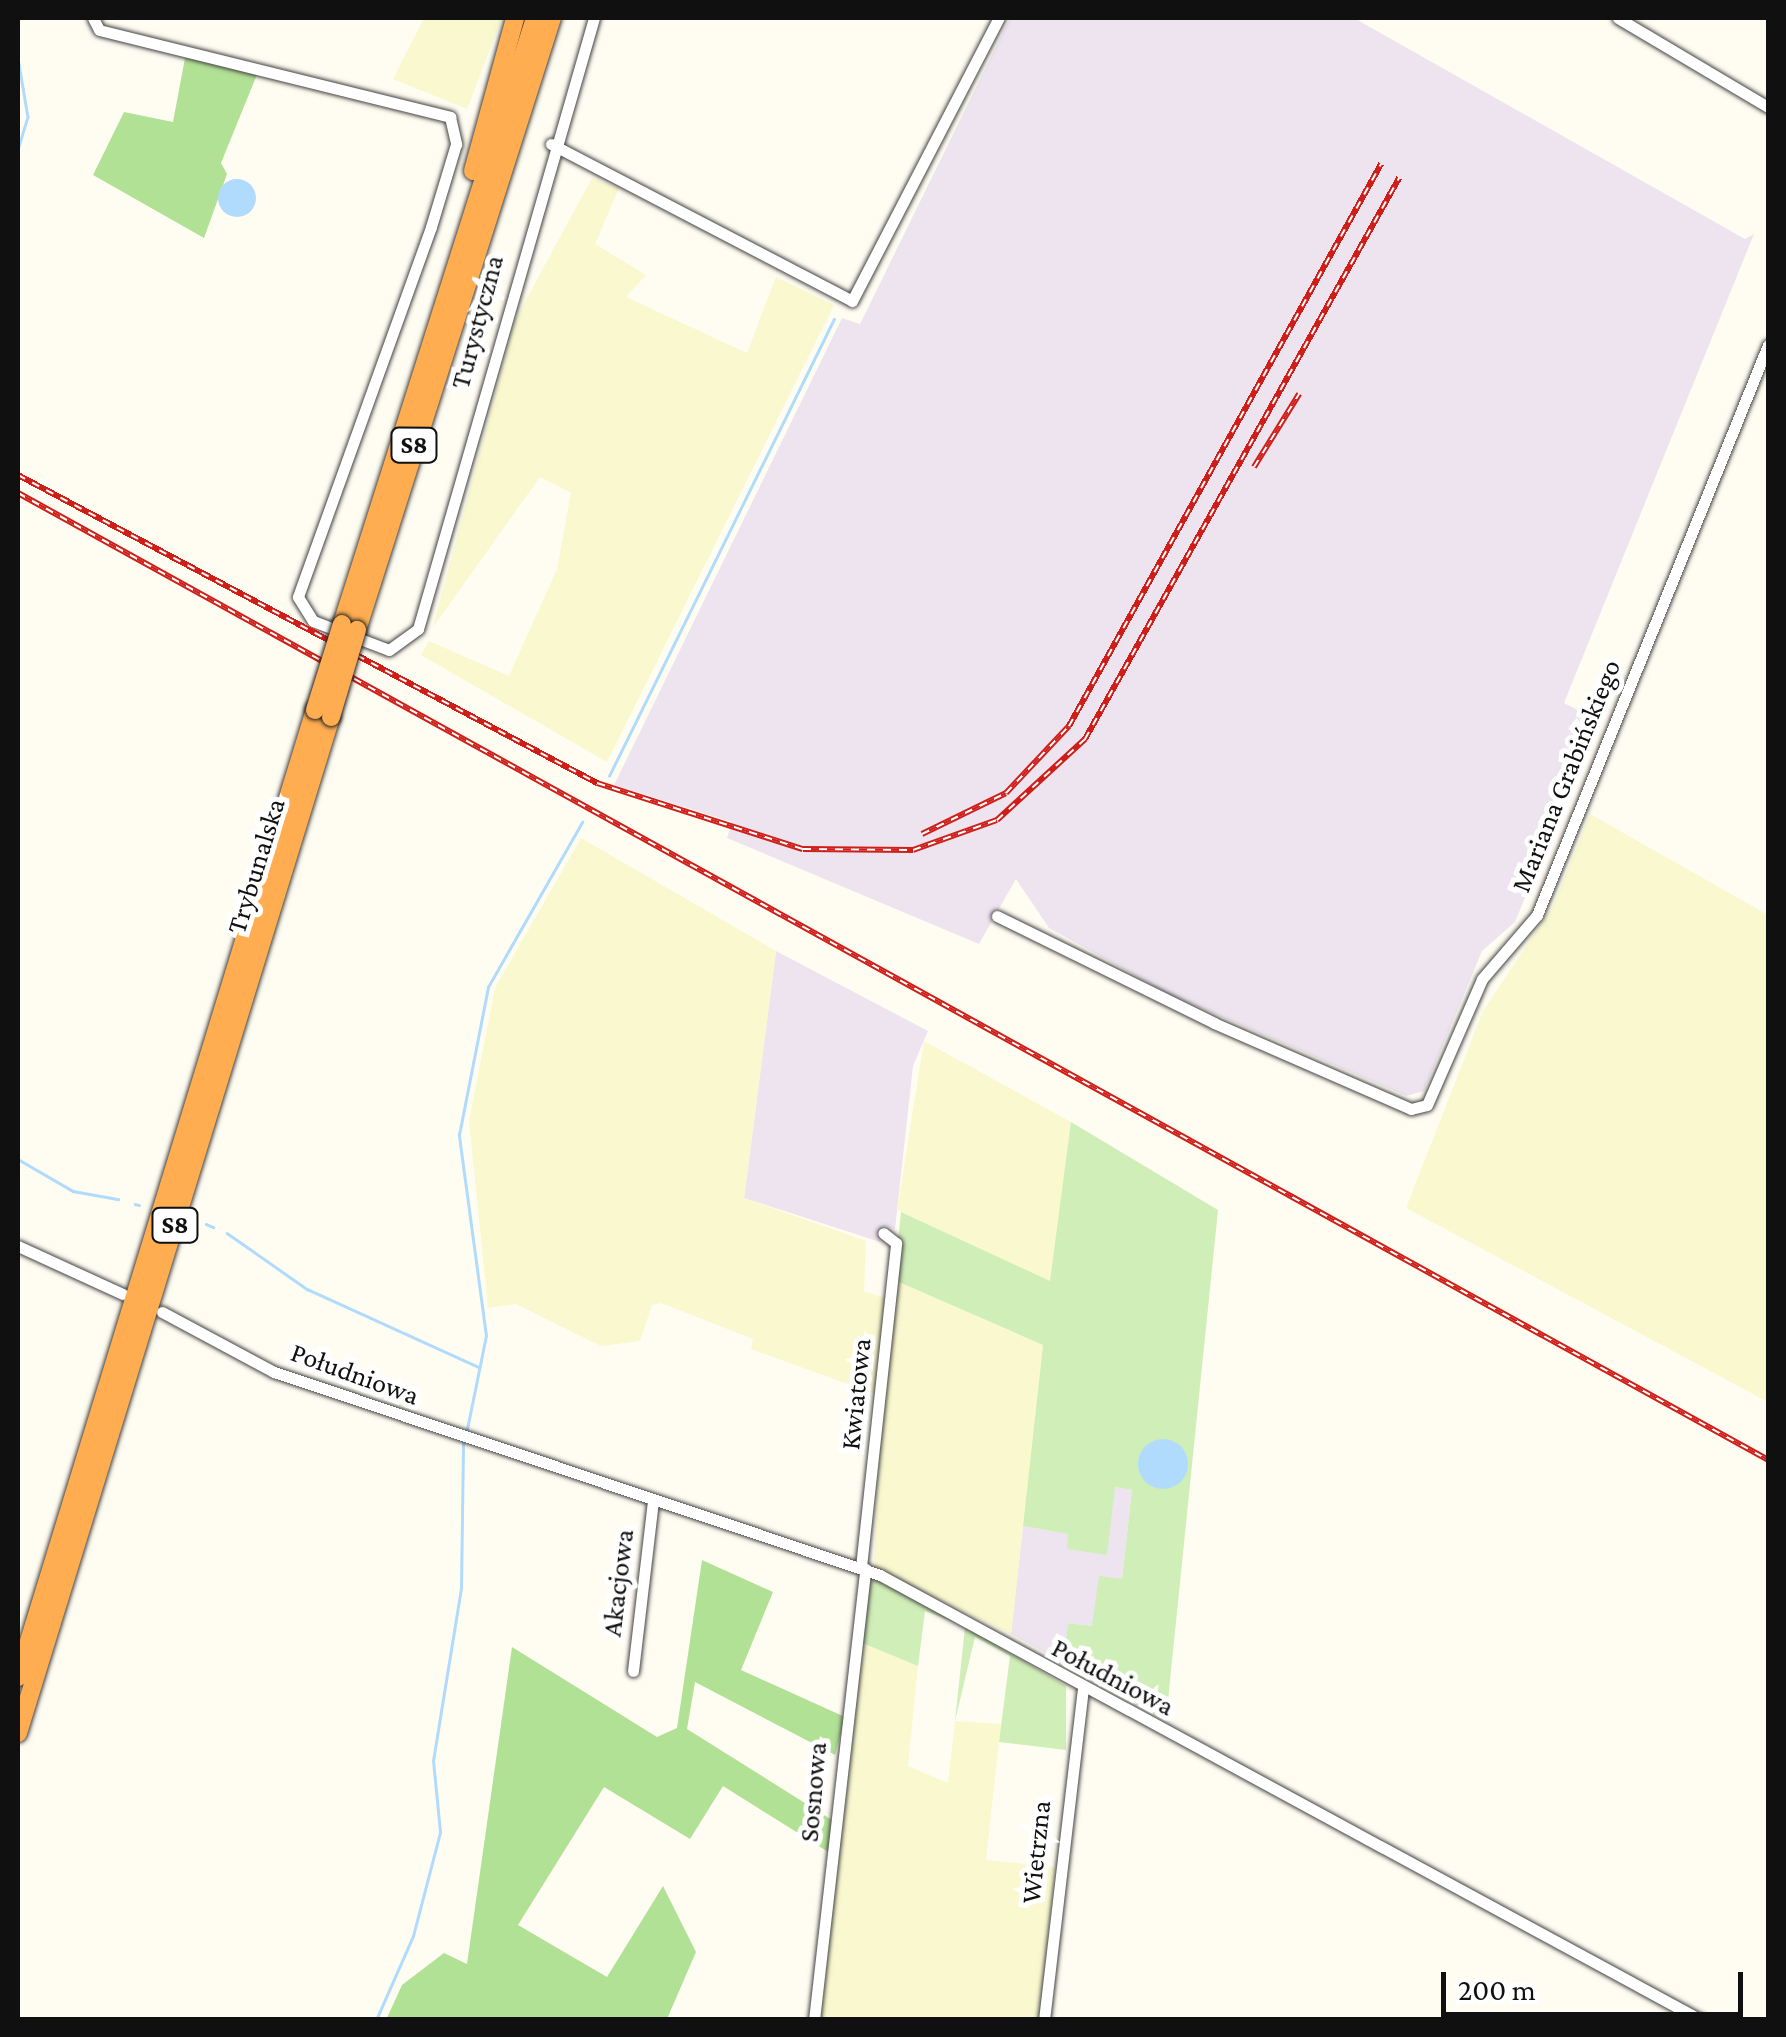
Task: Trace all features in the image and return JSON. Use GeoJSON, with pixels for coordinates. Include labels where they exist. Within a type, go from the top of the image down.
{"type":"FeatureCollection","features":[{"type":"Feature","properties":{"kind":"highway"},"geometry":{"type":"LineString","coordinates":[[455,259],[516,18]]}},
{"type":"Feature","properties":{"kind":"highway","name":"Trybunalska"},"geometry":{"type":"LineString","coordinates":[[350,627],[455,259],[534,18]]}},
{"type":"Feature","properties":{"kind":"highway","name":"Trybunalska"},"geometry":{"type":"LineString","coordinates":[[18,1677],[350,627],[552,18]]}},
{"type":"Feature","properties":{"kind":"highway","name":"Trybunalska"},"geometry":{"type":"LineString","coordinates":[[18,1732],[323,713]]}},
{"type":"Feature","properties":{"kind":"street"},"geometry":{"type":"LineString","coordinates":[[594,18],[552,144],[852,301],[998,18]]}},
{"type":"Feature","properties":{"kind":"street"},"geometry":{"type":"LineString","coordinates":[[1618,18],[1768,107]]}},
{"type":"Feature","properties":{"kind":"street","name":"Turystyczna"},"geometry":{"type":"LineString","coordinates":[[96,24],[450,116],[456,144],[431,227],[298,591],[313,621],[378,649],[405,646],[418,629],[552,144]]}},
{"type":"Feature","properties":{"kind":"street","name":"Mariana Grabińskiego"},"geometry":{"type":"LineString","coordinates":[[997,916],[1214,1024],[1411,1109],[1427,1105],[1482,979],[1537,915],[1768,345]]}},
{"type":"Feature","properties":{"kind":"street","name":"Kwiatowa"},"geometry":{"type":"LineString","coordinates":[[863,1568],[896,1244],[883,1233]]}},
{"type":"Feature","properties":{"kind":"street"},"geometry":{"type":"LineString","coordinates":[[18,1246],[123,1294]]}},
{"type":"Feature","properties":{"kind":"street","name":"Południowa"},"geometry":{"type":"LineString","coordinates":[[162,1312],[239,1355],[456,1435],[863,1568],[1699,2019]]}},
{"type":"Feature","properties":{"kind":"street","name":"Akacjowa"},"geometry":{"type":"LineString","coordinates":[[633,1671],[653,1500]]}},
{"type":"Feature","properties":{"kind":"street","name":"Sosnowa"},"geometry":{"type":"LineString","coordinates":[[814,2020],[863,1568]]}},
{"type":"Feature","properties":{"kind":"street","name":"Wietrzna"},"geometry":{"type":"LineString","coordinates":[[1044,2020],[1083,1690]]}},
{"type":"Feature","properties":{"kind":"shaded area"},"geometry":{"type":"Polygon","coordinates":[[[1010,18],[1354,18],[1745,239],[1754,234],[1564,703],[1598,720],[1515,922],[1482,951],[1424,1091],[1406,1096],[1171,995],[1049,928],[1016,879],[979,944],[727,838],[732,822],[614,785],[842,318],[860,324],[1010,18]]]}},
{"type":"Feature","properties":{"kind":"shaded area"},"geometry":{"type":"Polygon","coordinates":[[[776,951],[928,1031],[913,1066],[895,1229],[885,1226],[880,1242],[744,1198],[776,951]]]}},
{"type":"Feature","properties":{"kind":"shaded area"},"geometry":{"type":"Polygon","coordinates":[[[1115,1487],[1132,1490],[1122,1579],[1092,1626],[1069,1623],[1064,1663],[1011,1634],[1023,1526],[1069,1534],[1115,1487]]]}},
{"type":"Feature","properties":{"kind":"green space"},"geometry":{"type":"Polygon","coordinates":[[[424,18],[502,18],[467,109],[393,79],[424,18]]]}},
{"type":"Feature","properties":{"kind":"green space"},"geometry":{"type":"Polygon","coordinates":[[[185,58],[258,72],[221,163],[227,174],[204,238],[93,175],[124,112],[173,122],[185,58]]]}},
{"type":"Feature","properties":{"kind":"green space"},"geometry":{"type":"Polygon","coordinates":[[[592,178],[619,188],[595,244],[646,275],[626,297],[747,353],[776,277],[834,305],[607,762],[421,655],[429,641],[509,676],[557,569],[571,493],[540,477],[433,627],[515,320],[592,178]]]}},
{"type":"Feature","properties":{"kind":"green space"},"geometry":{"type":"Polygon","coordinates":[[[1590,814],[1768,915],[1768,1402],[1406,1208],[1483,1011],[1553,906],[1590,814]]]}},
{"type":"Feature","properties":{"kind":"green space"},"geometry":{"type":"Polygon","coordinates":[[[581,838],[776,951],[744,1198],[866,1241],[864,1291],[891,1300],[893,1280],[1043,1345],[1011,1634],[874,1568],[881,1396],[751,1349],[753,1339],[661,1303],[652,1305],[640,1341],[601,1346],[516,1304],[488,1308],[469,1121],[495,988],[581,838]]]}},
{"type":"Feature","properties":{"kind":"green space"},"geometry":{"type":"Polygon","coordinates":[[[924,1041],[1071,1122],[1051,1282],[897,1210],[924,1041]]]}},
{"type":"Feature","properties":{"kind":"green space"},"geometry":{"type":"Polygon","coordinates":[[[1071,1122],[1218,1210],[1166,1720],[1064,1663],[1068,1623],[1092,1626],[1099,1576],[1122,1579],[1132,1490],[1115,1487],[1107,1555],[1067,1549],[1068,1534],[1023,1526],[1043,1345],[894,1280],[901,1212],[1050,1281],[1071,1122]]]}},
{"type":"Feature","properties":{"kind":"green space"},"geometry":{"type":"Polygon","coordinates":[[[702,1560],[773,1592],[741,1670],[845,1717],[835,1755],[695,1682],[687,1729],[832,1820],[830,1853],[723,1786],[690,1839],[604,1787],[518,1925],[607,1977],[663,1886],[696,1952],[667,2019],[386,2020],[402,1985],[444,1953],[467,1964],[512,1647],[657,1737],[677,1728],[702,1560]]]}},
{"type":"Feature","properties":{"kind":"green space"},"geometry":{"type":"Polygon","coordinates":[[[879,1579],[959,1624],[925,1611],[918,1666],[860,1642],[867,1584],[879,1579]]]}},
{"type":"Feature","properties":{"kind":"green space"},"geometry":{"type":"Polygon","coordinates":[[[965,1627],[1066,1686],[1066,1750],[999,1742],[1010,1656],[975,1637],[955,1721],[965,1627]]]}},
{"type":"Feature","properties":{"kind":"green space"},"geometry":{"type":"Polygon","coordinates":[[[860,1642],[918,1666],[908,1766],[948,1783],[955,1721],[1001,1724],[986,1860],[1055,1867],[1039,2019],[817,2020],[860,1642]]]}},
{"type":"Feature","properties":{"kind":"water"},"geometry":{"type":"Polygon","coordinates":[[[237,179],[250,185],[256,198],[250,211],[237,217],[224,211],[218,198],[224,185],[237,179]]]}},
{"type":"Feature","properties":{"kind":"water"},"geometry":{"type":"Polygon","coordinates":[[[1163,1439],[1180,1447],[1188,1464],[1180,1481],[1163,1489],[1146,1481],[1138,1464],[1146,1447],[1163,1439]]]}},
{"type":"Feature","properties":{"kind":"waterway"},"geometry":{"type":"LineString","coordinates":[[18,58],[28,117],[18,150]]}},
{"type":"Feature","properties":{"kind":"waterway"},"geometry":{"type":"LineString","coordinates":[[609,776],[834,319]]}},
{"type":"Feature","properties":{"kind":"waterway"},"geometry":{"type":"LineString","coordinates":[[466,1434],[486,1336],[459,1135],[488,987],[582,822]]}},
{"type":"Feature","properties":{"kind":"waterway"},"geometry":{"type":"LineString","coordinates":[[18,1159],[73,1191],[118,1199]]}},
{"type":"Feature","properties":{"kind":"waterway"},"geometry":{"type":"LineString","coordinates":[[135,1204],[139,1205]]}},
{"type":"Feature","properties":{"kind":"waterway"},"geometry":{"type":"LineString","coordinates":[[206,1224],[213,1227]]}},
{"type":"Feature","properties":{"kind":"waterway"},"geometry":{"type":"LineString","coordinates":[[227,1233],[307,1289],[479,1367]]}},
{"type":"Feature","properties":{"kind":"waterway"},"geometry":{"type":"LineString","coordinates":[[376,2020],[413,1936],[440,1832],[433,1761],[461,1588],[463,1441]]}},
{"type":"Feature","properties":{"kind":"railway"},"geometry":{"type":"LineString","coordinates":[[922,834],[1006,793],[1069,726],[1381,164]]}},
{"type":"Feature","properties":{"kind":"railway"},"geometry":{"type":"LineString","coordinates":[[18,475],[597,783],[803,849],[913,850],[997,820],[1085,739],[1399,178]]}},
{"type":"Feature","properties":{"kind":"railway"},"geometry":{"type":"LineString","coordinates":[[1254,467],[1299,394]]}},
{"type":"Feature","properties":{"kind":"railway"},"geometry":{"type":"LineString","coordinates":[[18,493],[1768,1460]]}}]}
